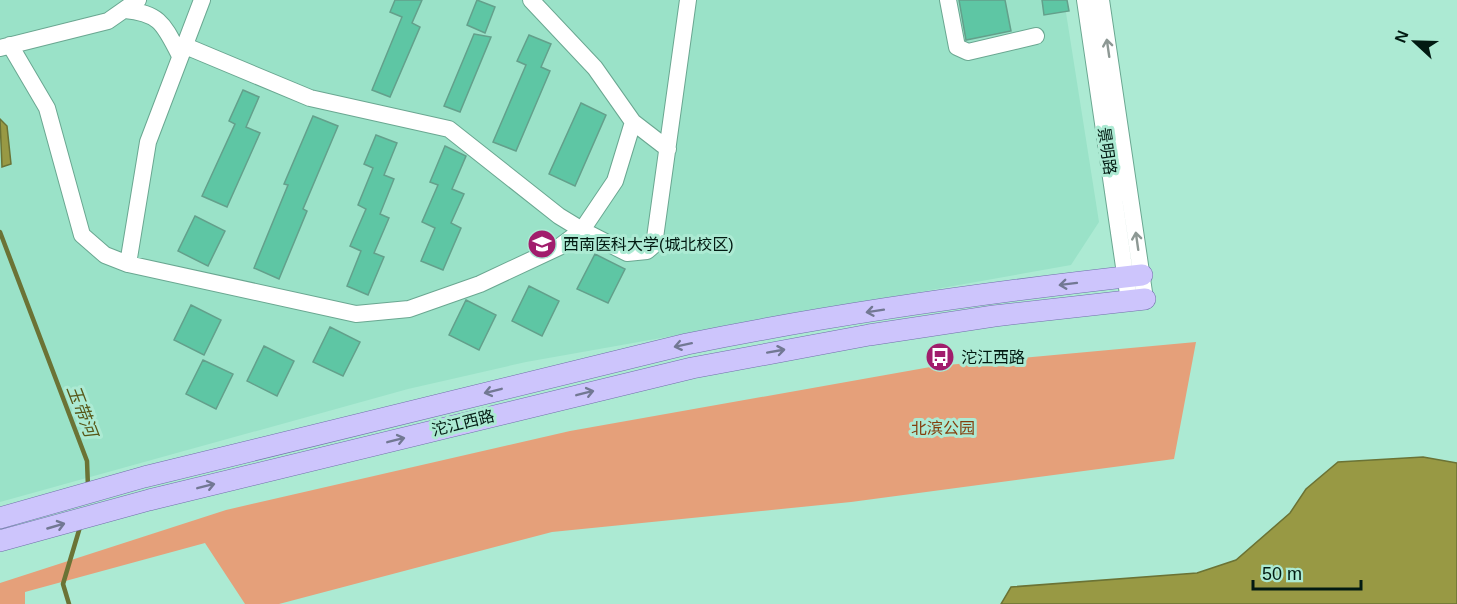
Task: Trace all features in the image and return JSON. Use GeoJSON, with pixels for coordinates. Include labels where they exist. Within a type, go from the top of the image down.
{"type":"FeatureCollection","features":[{"type":"Feature","properties":{"kind":"main road","name":"沱江西路"},"geometry":{"type":"LineString","coordinates":[[0,518],[144,477],[624,358],[772,326],[993,292],[1134,276]]}},
{"type":"Feature","properties":{"kind":"main road","name":"沱江西路"},"geometry":{"type":"LineString","coordinates":[[0,542],[150,500],[692,368],[880,333],[994,316],[1137,300]]}},
{"type":"Feature","properties":{"kind":"street"},"geometry":{"type":"LineString","coordinates":[[128,264],[148,142],[181,50],[202,0]]}},
{"type":"Feature","properties":{"kind":"street"},"geometry":{"type":"LineString","coordinates":[[531,0],[595,68],[633,122],[668,149]]}},
{"type":"Feature","properties":{"kind":"street"},"geometry":{"type":"LineString","coordinates":[[633,122],[615,181],[582,230],[559,247],[480,284],[408,309],[356,314],[128,264],[105,255],[82,235],[47,108],[5,47],[108,21],[132,5],[159,20],[181,50],[310,98],[449,129],[559,216],[582,230],[627,253],[647,251],[654,245],[688,0]]}},
{"type":"Feature","properties":{"kind":"street"},"geometry":{"type":"LineString","coordinates":[[948,0],[957,47],[968,52],[1036,36]]}},
{"type":"Feature","properties":{"kind":"street","name":"景明路"},"geometry":{"type":"LineString","coordinates":[[1085,0],[1134,276]]}},
{"type":"Feature","properties":{"kind":"street","name":"景明路"},"geometry":{"type":"LineString","coordinates":[[1101,0],[1137,300]]}},
{"type":"Feature","properties":{"kind":"shaded area","name":"西南医科大学(城北校区)"},"geometry":{"type":"Polygon","coordinates":[[[0,0],[1064,0],[1099,222],[1071,265],[526,362],[408,389],[0,502],[0,0]]]}},
{"type":"Feature","properties":{"kind":"shaded area"},"geometry":{"type":"Polygon","coordinates":[[[0,119],[7,126],[11,164],[2,167],[0,119]]]}},
{"type":"Feature","properties":{"kind":"shaded area"},"geometry":{"type":"Polygon","coordinates":[[[1423,457],[1457,463],[1457,604],[1001,604],[1011,587],[1197,573],[1236,560],[1290,513],[1306,489],[1338,462],[1423,457]]]}},
{"type":"Feature","properties":{"kind":"green space","name":"北滨公园"},"geometry":{"type":"Polygon","coordinates":[[[1196,342],[1174,459],[851,502],[552,532],[279,604],[245,604],[205,543],[25,592],[25,604],[0,604],[0,583],[226,510],[570,431],[936,366],[1196,342]]]}},
{"type":"Feature","properties":{"kind":"building"},"geometry":{"type":"Polygon","coordinates":[[[395,0],[422,0],[412,23],[420,27],[390,97],[372,90],[402,17],[390,12],[395,0]]]}},
{"type":"Feature","properties":{"kind":"building"},"geometry":{"type":"Polygon","coordinates":[[[477,0],[495,7],[485,33],[467,25],[477,0]]]}},
{"type":"Feature","properties":{"kind":"building"},"geometry":{"type":"Polygon","coordinates":[[[959,0],[1005,0],[1011,31],[966,40],[959,0]]]}},
{"type":"Feature","properties":{"kind":"building"},"geometry":{"type":"Polygon","coordinates":[[[1042,0],[1067,0],[1069,11],[1044,15],[1042,0]]]}},
{"type":"Feature","properties":{"kind":"building"},"geometry":{"type":"Polygon","coordinates":[[[474,34],[491,37],[460,112],[444,106],[474,34]]]}},
{"type":"Feature","properties":{"kind":"building"},"geometry":{"type":"Polygon","coordinates":[[[529,35],[551,44],[541,67],[550,71],[516,151],[493,142],[526,65],[517,61],[529,35]]]}},
{"type":"Feature","properties":{"kind":"building"},"geometry":{"type":"Polygon","coordinates":[[[243,90],[259,97],[246,127],[260,133],[227,207],[202,196],[235,124],[229,121],[243,90]]]}},
{"type":"Feature","properties":{"kind":"building"},"geometry":{"type":"Polygon","coordinates":[[[581,103],[606,115],[575,186],[549,174],[581,103]]]}},
{"type":"Feature","properties":{"kind":"building"},"geometry":{"type":"Polygon","coordinates":[[[313,116],[338,126],[303,209],[307,211],[279,279],[254,268],[288,185],[284,184],[313,116]]]}},
{"type":"Feature","properties":{"kind":"building"},"geometry":{"type":"Polygon","coordinates":[[[376,135],[397,143],[384,175],[394,179],[380,214],[389,218],[374,253],[384,257],[368,295],[347,286],[361,251],[350,246],[366,209],[358,205],[373,168],[364,164],[376,135]]]}},
{"type":"Feature","properties":{"kind":"building"},"geometry":{"type":"Polygon","coordinates":[[[445,146],[466,156],[452,189],[464,194],[451,223],[461,228],[443,270],[421,261],[435,228],[422,222],[438,185],[430,182],[445,146]]]}},
{"type":"Feature","properties":{"kind":"building"},"geometry":{"type":"Polygon","coordinates":[[[195,216],[225,231],[208,266],[178,251],[195,216]]]}},
{"type":"Feature","properties":{"kind":"building"},"geometry":{"type":"Polygon","coordinates":[[[595,254],[625,269],[608,303],[577,289],[595,254]]]}},
{"type":"Feature","properties":{"kind":"building"},"geometry":{"type":"Polygon","coordinates":[[[529,286],[559,301],[542,336],[512,321],[529,286]]]}},
{"type":"Feature","properties":{"kind":"building"},"geometry":{"type":"Polygon","coordinates":[[[466,300],[496,315],[479,350],[449,335],[466,300]]]}},
{"type":"Feature","properties":{"kind":"building"},"geometry":{"type":"Polygon","coordinates":[[[191,305],[221,320],[204,355],[174,340],[191,305]]]}},
{"type":"Feature","properties":{"kind":"building"},"geometry":{"type":"Polygon","coordinates":[[[330,327],[360,342],[343,376],[313,362],[330,327]]]}},
{"type":"Feature","properties":{"kind":"building"},"geometry":{"type":"Polygon","coordinates":[[[264,346],[294,361],[277,396],[247,381],[264,346]]]}},
{"type":"Feature","properties":{"kind":"building"},"geometry":{"type":"Polygon","coordinates":[[[203,360],[233,374],[216,409],[186,394],[203,360]]]}},
{"type":"Feature","properties":{"kind":"waterway","name":"玉带河"},"geometry":{"type":"LineString","coordinates":[[0,232],[87,461],[88,487]]}},
{"type":"Feature","properties":{"kind":"waterway","name":"玉带河"},"geometry":{"type":"LineString","coordinates":[[69,604],[63,584],[80,527]]}},
{"type":"Feature","properties":{"kind":"place","name":"西南医科大学(城北校区)"},"geometry":{"type":"Point","coordinates":[542,244]}},
{"type":"Feature","properties":{"kind":"place","name":"沱江西路"},"geometry":{"type":"Point","coordinates":[940,357]}}]}
